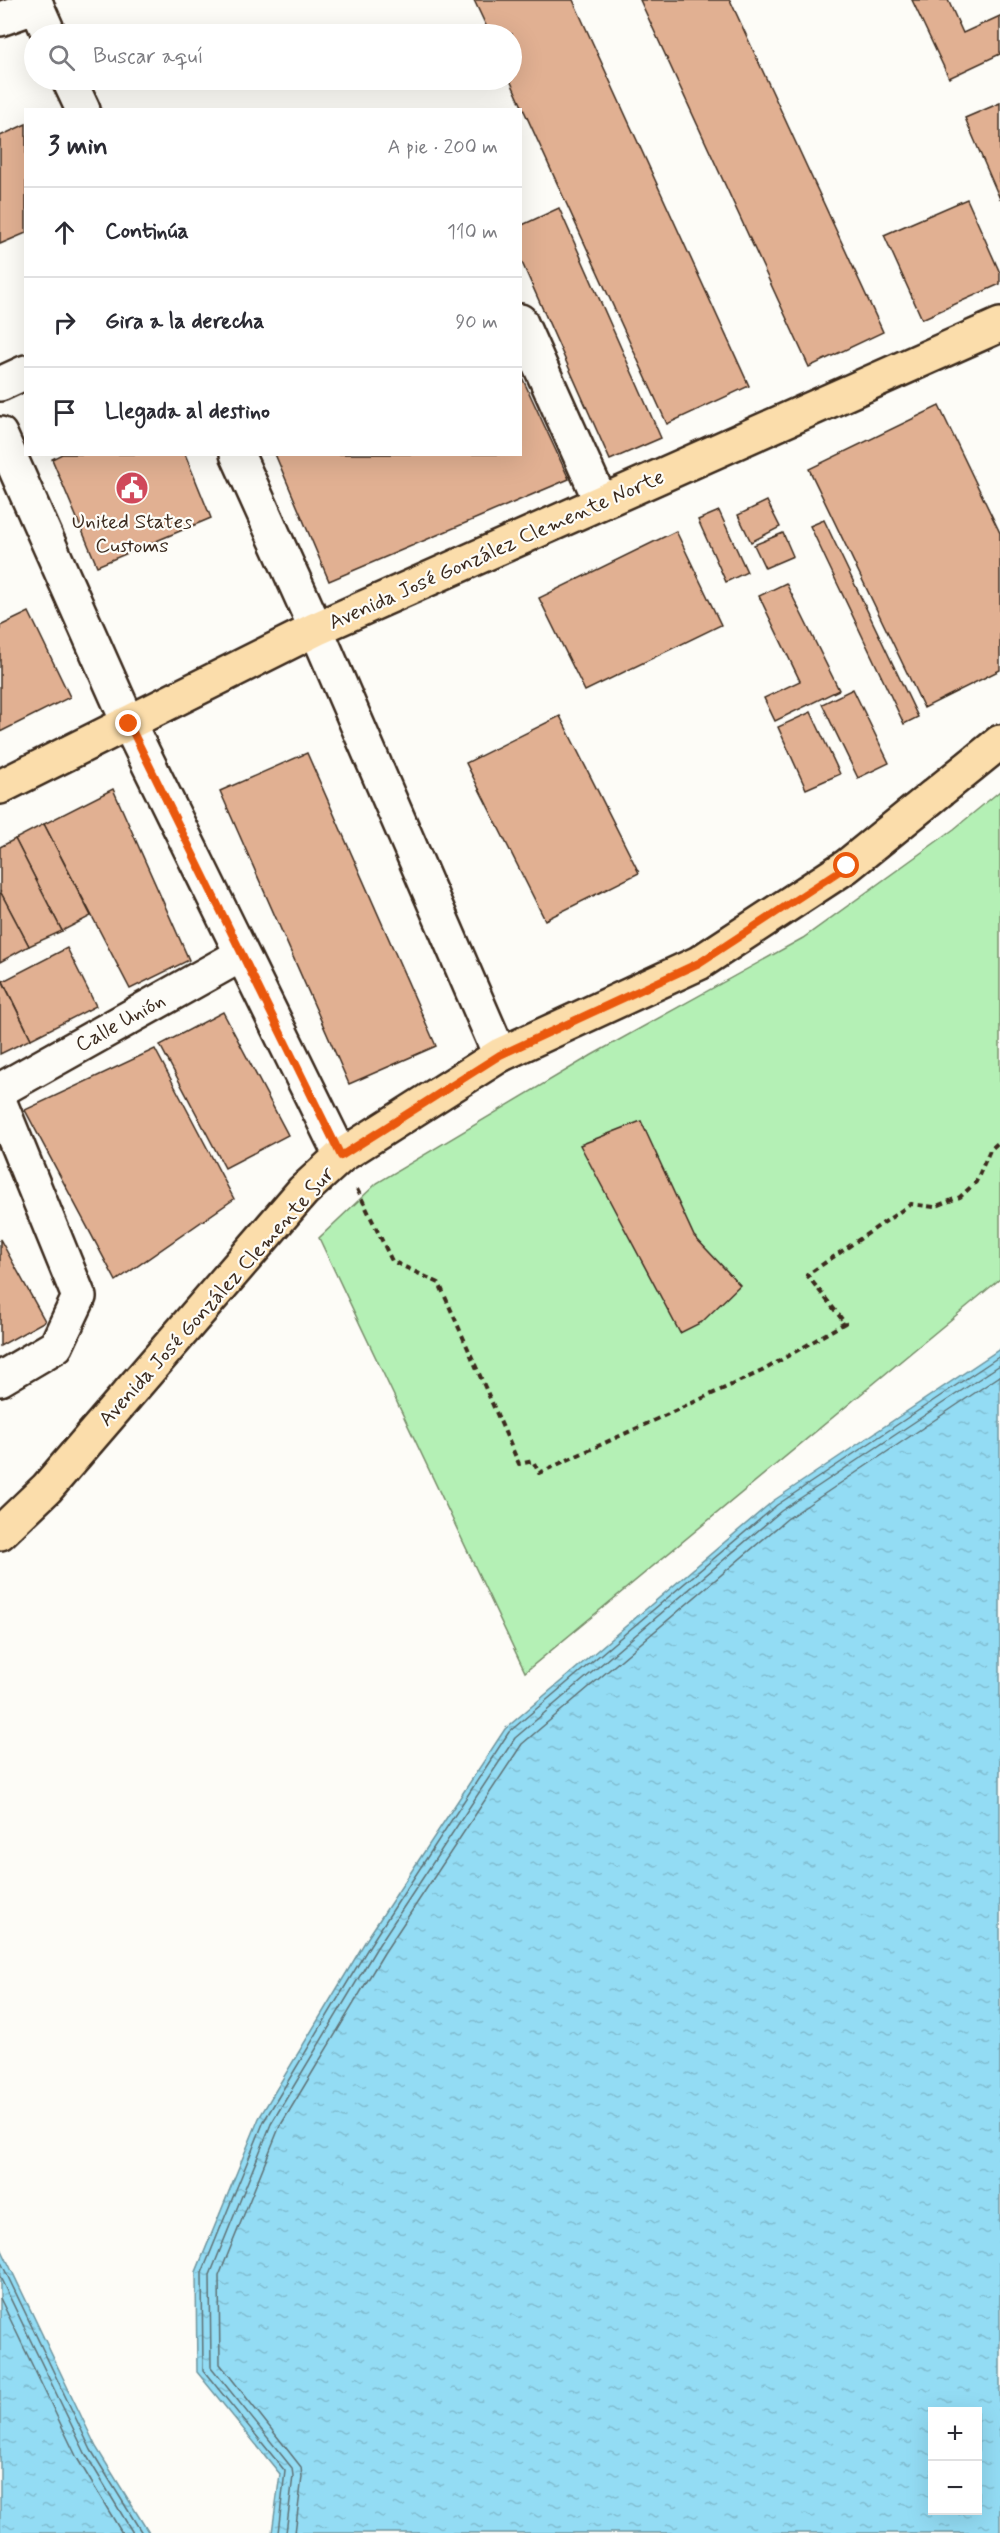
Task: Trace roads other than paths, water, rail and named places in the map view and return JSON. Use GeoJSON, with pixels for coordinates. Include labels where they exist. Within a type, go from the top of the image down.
{"type":"FeatureCollection","features":[{"type":"Feature","properties":{"kind":"main road","name":"Avenida José González Clemente Norte"},"geometry":{"type":"LineString","coordinates":[[0,787],[316,629],[1000,325]]}},
{"type":"Feature","properties":{"kind":"main road","name":"Avenida José González Clemente Sur"},"geometry":{"type":"LineString","coordinates":[[0,1533],[47,1488],[303,1191],[341,1156],[500,1055],[699,963],[847,866],[1000,742]]}},
{"type":"Feature","properties":{"kind":"street"},"geometry":{"type":"LineString","coordinates":[[0,19],[40,14]]}},
{"type":"Feature","properties":{"kind":"street"},"geometry":{"type":"LineString","coordinates":[[74,90],[82,108]]}},
{"type":"Feature","properties":{"kind":"street"},"geometry":{"type":"LineString","coordinates":[[522,325],[601,502]]}},
{"type":"Feature","properties":{"kind":"street"},"geometry":{"type":"LineString","coordinates":[[0,384],[24,373]]}},
{"type":"Feature","properties":{"kind":"street"},"geometry":{"type":"LineString","coordinates":[[0,434],[129,724],[341,1156]]}},
{"type":"Feature","properties":{"kind":"street"},"geometry":{"type":"LineString","coordinates":[[238,456],[316,629],[500,1055]]}},
{"type":"Feature","properties":{"kind":"street","name":"Calle Unión"},"geometry":{"type":"LineString","coordinates":[[0,1090],[241,955]]}},
{"type":"Feature","properties":{"kind":"street"},"geometry":{"type":"LineString","coordinates":[[0,1103],[79,1297],[56,1346],[0,1379]]}},
{"type":"Feature","properties":{"kind":"water"},"geometry":{"type":"Polygon","coordinates":[[[1000,1349],[1000,2533],[272,2533],[280,2474],[197,2372],[196,2272],[259,2118],[365,1942],[505,1729],[773,1501],[1000,1349]]]}},
{"type":"Feature","properties":{"kind":"water"},"geometry":{"type":"Polygon","coordinates":[[[0,2246],[96,2447],[149,2533],[0,2533],[0,2246]]]}},
{"type":"Feature","properties":{"kind":"place","name":"United States Customs"},"geometry":{"type":"Point","coordinates":[132,488]}}]}
